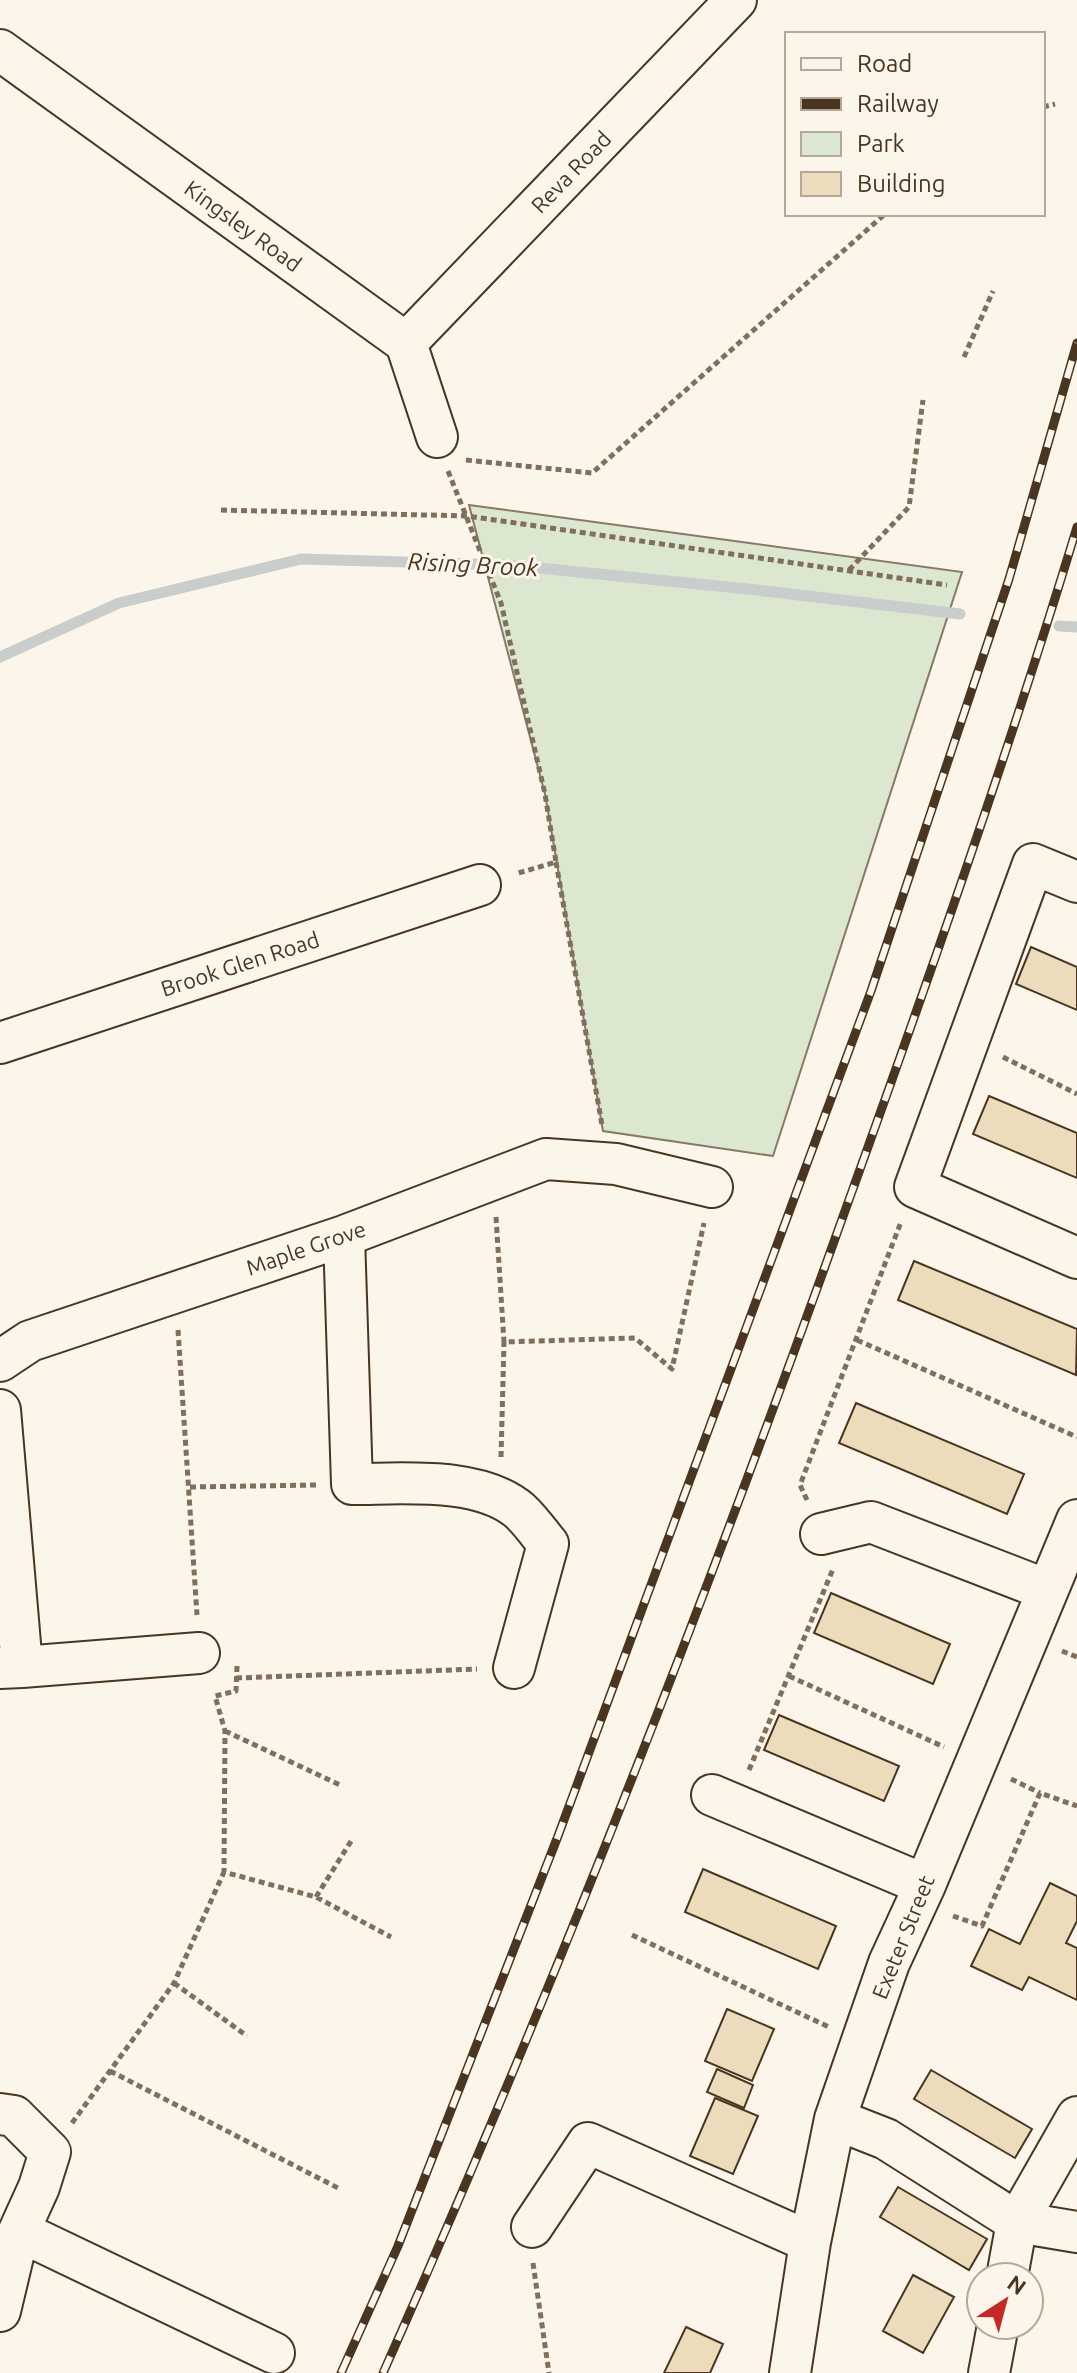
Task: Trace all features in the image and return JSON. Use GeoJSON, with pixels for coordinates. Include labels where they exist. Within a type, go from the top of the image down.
{"type":"FeatureCollection","features":[{"type":"Feature","properties":{"kind":"street","name":"Reva Road"},"geometry":{"type":"LineString","coordinates":[[406,343],[736,0]]}},
{"type":"Feature","properties":{"kind":"street","name":"Kingsley Road"},"geometry":{"type":"LineString","coordinates":[[0,50],[406,343]]}},
{"type":"Feature","properties":{"kind":"street"},"geometry":{"type":"LineString","coordinates":[[406,343],[440,447]]}},
{"type":"Feature","properties":{"kind":"street"},"geometry":{"type":"LineString","coordinates":[[1077,882],[1033,864],[915,1187],[1077,1258]]}},
{"type":"Feature","properties":{"kind":"street","name":"Brook Glen Road"},"geometry":{"type":"LineString","coordinates":[[0,1043],[480,885]]}},
{"type":"Feature","properties":{"kind":"street","name":"Maple Grove"},"geometry":{"type":"LineString","coordinates":[[0,1361],[30,1341],[344,1236],[546,1159],[616,1164],[712,1187]]}},
{"type":"Feature","properties":{"kind":"street"},"geometry":{"type":"LineString","coordinates":[[344,1236],[352,1484],[470,1488],[499,1497],[520,1511],[548,1544],[514,1668]]}},
{"type":"Feature","properties":{"kind":"street"},"geometry":{"type":"LineString","coordinates":[[0,1410],[11,1667],[199,1653]]}},
{"type":"Feature","properties":{"kind":"street","name":"Exeter Street"},"geometry":{"type":"LineString","coordinates":[[790,2373],[810,2242],[835,2119],[889,1963],[921,1894],[1077,1520]]}},
{"type":"Feature","properties":{"kind":"street"},"geometry":{"type":"LineString","coordinates":[[835,1531],[871,1522],[1047,1590]]}},
{"type":"Feature","properties":{"kind":"street"},"geometry":{"type":"LineString","coordinates":[[723,1800],[921,1894]]}},
{"type":"Feature","properties":{"kind":"street"},"geometry":{"type":"LineString","coordinates":[[0,2114],[14,2116],[50,2152],[39,2187],[19,2231],[0,2311]]}},
{"type":"Feature","properties":{"kind":"street"},"geometry":{"type":"LineString","coordinates":[[1010,2261],[1017,2222],[1077,2117]]}},
{"type":"Feature","properties":{"kind":"street"},"geometry":{"type":"LineString","coordinates":[[835,2119],[886,2139],[1017,2222],[1077,2232]]}},
{"type":"Feature","properties":{"kind":"street"},"geometry":{"type":"LineString","coordinates":[[532,2227],[588,2143],[810,2242]]}},
{"type":"Feature","properties":{"kind":"street"},"geometry":{"type":"LineString","coordinates":[[19,2231],[274,2353]]}},
{"type":"Feature","properties":{"kind":"street"},"geometry":{"type":"LineString","coordinates":[[989,2373],[995,2341]]}},
{"type":"Feature","properties":{"kind":"path"},"geometry":{"type":"LineString","coordinates":[[1045,106],[1055,104]]}},
{"type":"Feature","properties":{"kind":"path"},"geometry":{"type":"LineString","coordinates":[[440,447],[592,473],[883,216]]}},
{"type":"Feature","properties":{"kind":"path"},"geometry":{"type":"LineString","coordinates":[[964,357],[993,291]]}},
{"type":"Feature","properties":{"kind":"path"},"geometry":{"type":"LineString","coordinates":[[849,571],[909,507],[923,400]]}},
{"type":"Feature","properties":{"kind":"path"},"geometry":{"type":"LineString","coordinates":[[440,447],[501,603],[545,794],[603,1131],[616,1164]]}},
{"type":"Feature","properties":{"kind":"path"},"geometry":{"type":"LineString","coordinates":[[221,510],[467,516],[947,585]]}},
{"type":"Feature","properties":{"kind":"path"},"geometry":{"type":"LineString","coordinates":[[480,885],[556,862]]}},
{"type":"Feature","properties":{"kind":"path"},"geometry":{"type":"LineString","coordinates":[[969,1041],[1077,1094]]}},
{"type":"Feature","properties":{"kind":"path"},"geometry":{"type":"LineString","coordinates":[[496,1178],[504,1342],[499,1497]]}},
{"type":"Feature","properties":{"kind":"path"},"geometry":{"type":"LineString","coordinates":[[504,1342],[635,1338],[672,1369],[712,1187]]}},
{"type":"Feature","properties":{"kind":"path"},"geometry":{"type":"LineString","coordinates":[[723,1800],[789,1676],[835,1531],[800,1485],[915,1187]]}},
{"type":"Feature","properties":{"kind":"path"},"geometry":{"type":"LineString","coordinates":[[50,2152],[174,1983],[224,1872],[225,1731],[215,1696],[236,1691],[237,1645],[199,1653],[175,1293]]}},
{"type":"Feature","properties":{"kind":"path"},"geometry":{"type":"LineString","coordinates":[[857,1340],[1077,1437]]}},
{"type":"Feature","properties":{"kind":"path"},"geometry":{"type":"LineString","coordinates":[[190,1487],[352,1484]]}},
{"type":"Feature","properties":{"kind":"path"},"geometry":{"type":"LineString","coordinates":[[236,1678],[514,1668]]}},
{"type":"Feature","properties":{"kind":"path"},"geometry":{"type":"LineString","coordinates":[[789,1676],[976,1762]]}},
{"type":"Feature","properties":{"kind":"path"},"geometry":{"type":"LineString","coordinates":[[225,1731],[342,1786]]}},
{"type":"Feature","properties":{"kind":"path"},"geometry":{"type":"LineString","coordinates":[[921,1894],[982,1926],[1040,1793],[1077,1806]]}},
{"type":"Feature","properties":{"kind":"path"},"geometry":{"type":"LineString","coordinates":[[316,1897],[353,1838]]}},
{"type":"Feature","properties":{"kind":"path"},"geometry":{"type":"LineString","coordinates":[[224,1872],[316,1897],[391,1937]]}},
{"type":"Feature","properties":{"kind":"path"},"geometry":{"type":"LineString","coordinates":[[632,1935],[863,2041]]}},
{"type":"Feature","properties":{"kind":"path"},"geometry":{"type":"LineString","coordinates":[[174,1983],[247,2036]]}},
{"type":"Feature","properties":{"kind":"path"},"geometry":{"type":"LineString","coordinates":[[110,2071],[338,2188]]}},
{"type":"Feature","properties":{"kind":"path"},"geometry":{"type":"LineString","coordinates":[[532,2227],[529,2234],[549,2373]]}},
{"type":"Feature","properties":{"kind":"green space"},"geometry":{"type":"Polygon","coordinates":[[[469,505],[962,572],[773,1156],[603,1131],[545,794],[469,505]]]}},
{"type":"Feature","properties":{"kind":"building"},"geometry":{"type":"Polygon","coordinates":[[[1031,947],[1077,967],[1077,1010],[1016,984],[1031,947]]]}},
{"type":"Feature","properties":{"kind":"building"},"geometry":{"type":"Polygon","coordinates":[[[989,1096],[1077,1133],[1077,1178],[973,1134],[989,1096]]]}},
{"type":"Feature","properties":{"kind":"building"},"geometry":{"type":"Polygon","coordinates":[[[914,1261],[1077,1329],[1076,1375],[898,1300],[914,1261]]]}},
{"type":"Feature","properties":{"kind":"building"},"geometry":{"type":"Polygon","coordinates":[[[856,1403],[1024,1474],[1007,1514],[839,1443],[856,1403]]]}},
{"type":"Feature","properties":{"kind":"building"},"geometry":{"type":"Polygon","coordinates":[[[831,1593],[950,1644],[933,1684],[814,1633],[831,1593]]]}},
{"type":"Feature","properties":{"kind":"building"},"geometry":{"type":"Polygon","coordinates":[[[779,1715],[899,1766],[884,1801],[764,1750],[779,1715]]]}},
{"type":"Feature","properties":{"kind":"building"},"geometry":{"type":"Polygon","coordinates":[[[703,1869],[836,1926],[818,1969],[685,1912],[703,1869]]]}},
{"type":"Feature","properties":{"kind":"building"},"geometry":{"type":"Polygon","coordinates":[[[1050,1883],[1077,1896],[1077,1921],[1066,1943],[1077,1948],[1077,2000],[1029,1977],[1022,1990],[971,1966],[989,1929],[1020,1944],[1050,1883]]]}},
{"type":"Feature","properties":{"kind":"building"},"geometry":{"type":"Polygon","coordinates":[[[727,2009],[774,2029],[752,2081],[705,2061],[727,2009]]]}},
{"type":"Feature","properties":{"kind":"building"},"geometry":{"type":"Polygon","coordinates":[[[717,2069],[753,2085],[744,2108],[707,2092],[717,2069]]]}},
{"type":"Feature","properties":{"kind":"building"},"geometry":{"type":"Polygon","coordinates":[[[931,2070],[1032,2129],[1015,2158],[914,2099],[931,2070]]]}},
{"type":"Feature","properties":{"kind":"building"},"geometry":{"type":"Polygon","coordinates":[[[715,2098],[758,2116],[733,2174],[690,2156],[715,2098]]]}},
{"type":"Feature","properties":{"kind":"building"},"geometry":{"type":"Polygon","coordinates":[[[898,2187],[987,2239],[974,2261],[965,2261],[965,2268],[880,2217],[898,2187]]]}},
{"type":"Feature","properties":{"kind":"building"},"geometry":{"type":"Polygon","coordinates":[[[913,2275],[954,2297],[923,2353],[883,2331],[913,2275]]]}},
{"type":"Feature","properties":{"kind":"building"},"geometry":{"type":"Polygon","coordinates":[[[686,2327],[723,2344],[710,2373],[664,2373],[686,2327]]]}},
{"type":"Feature","properties":{"kind":"waterway","name":"Rising Brook"},"geometry":{"type":"LineString","coordinates":[[0,657],[119,603],[301,559],[509,565],[960,614]]}},
{"type":"Feature","properties":{"kind":"waterway","name":"Rising Brook"},"geometry":{"type":"LineString","coordinates":[[1059,626],[1077,627]]}},
{"type":"Feature","properties":{"kind":"railway"},"geometry":{"type":"LineString","coordinates":[[341,2373],[398,2246],[558,1836],[871,991],[1009,579],[1077,343]]}},
{"type":"Feature","properties":{"kind":"railway"},"geometry":{"type":"LineString","coordinates":[[383,2373],[565,1945],[734,1513],[933,963],[1022,702],[1077,527]]}}]}
